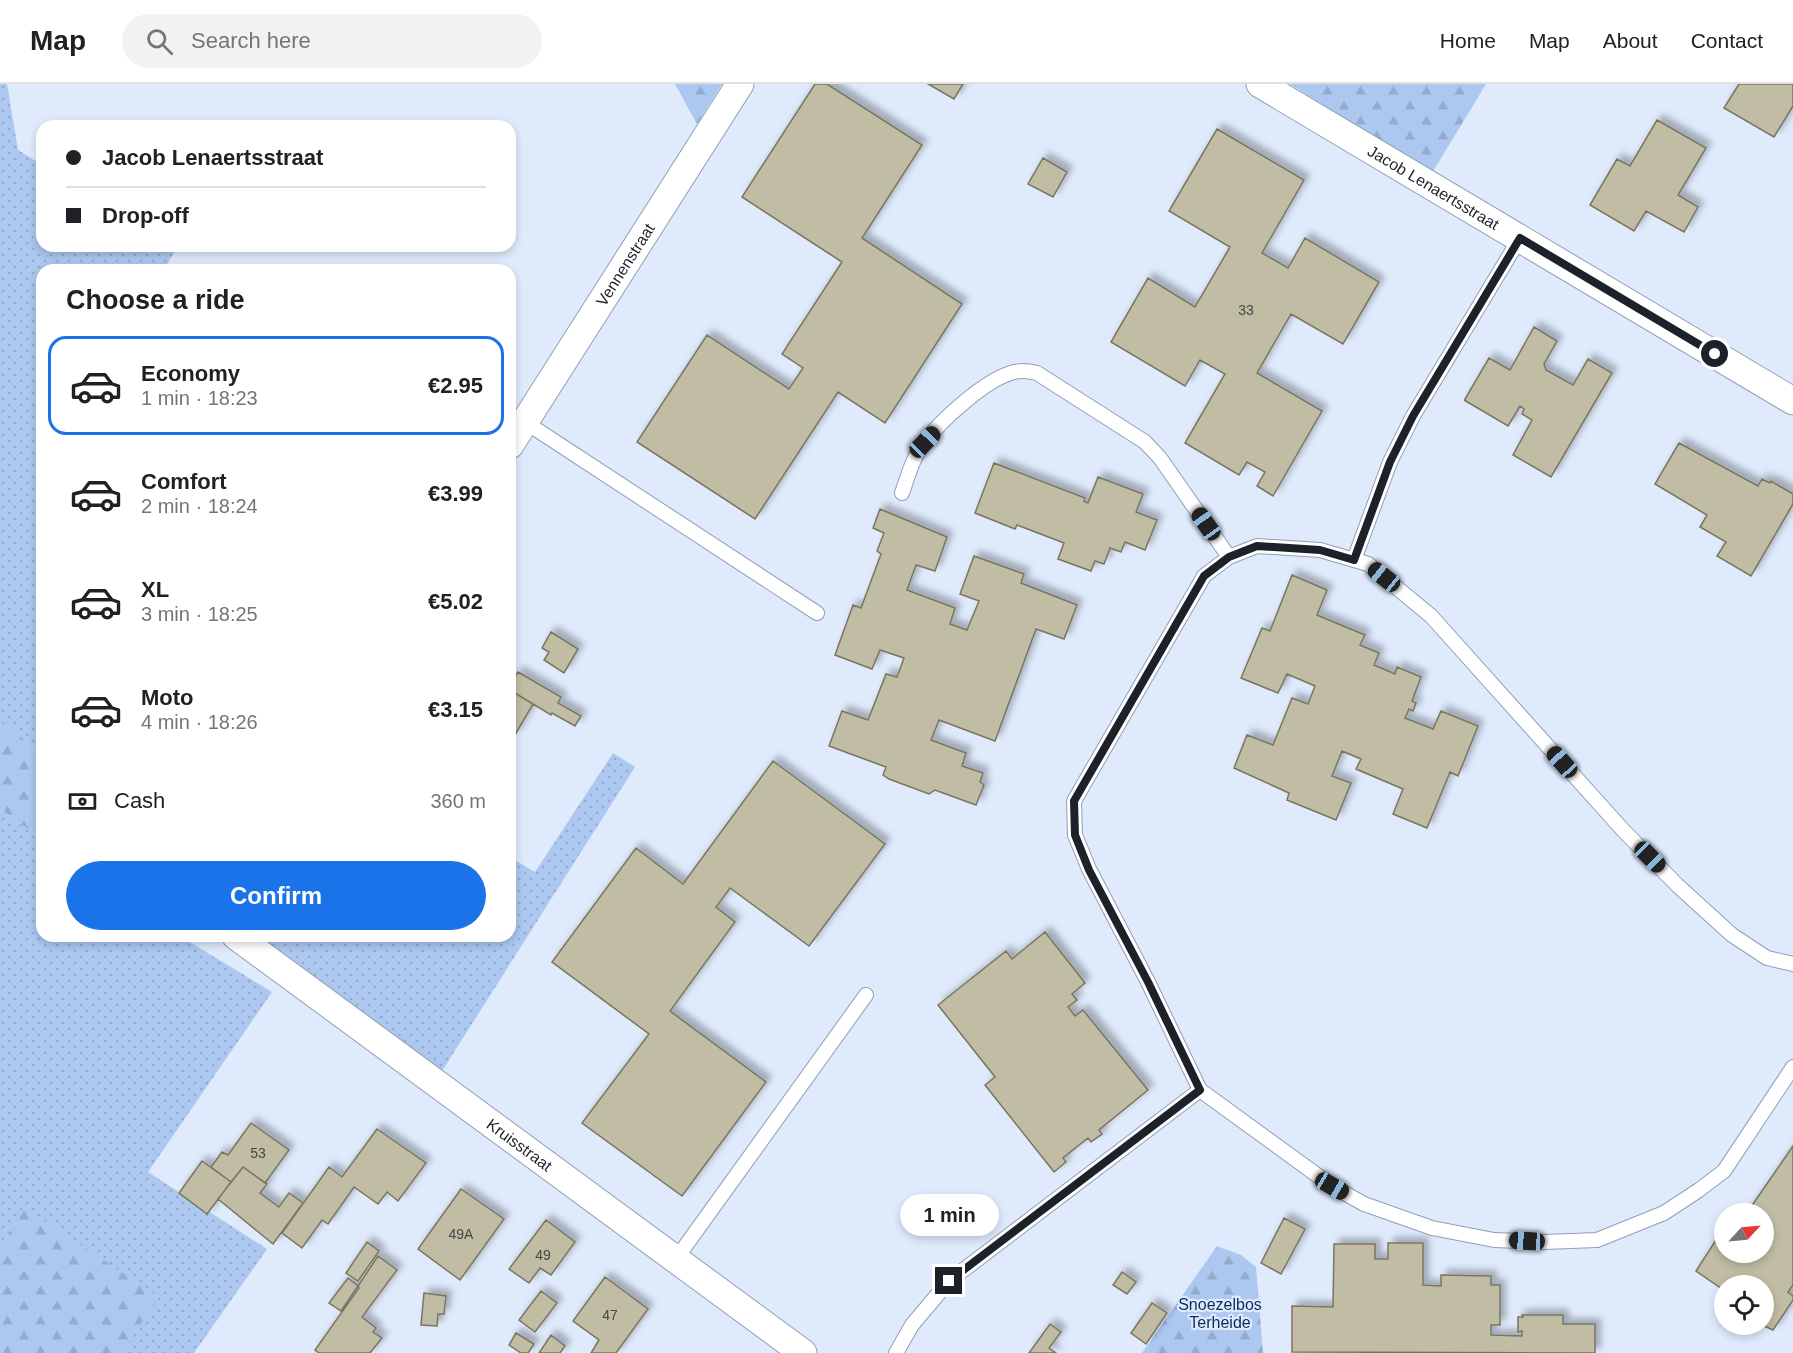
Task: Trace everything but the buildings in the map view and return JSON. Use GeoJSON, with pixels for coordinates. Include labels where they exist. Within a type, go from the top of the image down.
{"type":"FeatureCollection","features":[{"type":"Feature","properties":{"kind":"street","name":"Vennenstraat"},"geometry":{"type":"LineString","coordinates":[[516,437],[740,84]]}},
{"type":"Feature","properties":{"kind":"street","name":"Jacob Lenaertsstraat"},"geometry":{"type":"LineString","coordinates":[[1260,84],[1793,401]]}},
{"type":"Feature","properties":{"kind":"street","name":"Kruisstraat"},"geometry":{"type":"LineString","coordinates":[[244,942],[803,1353]]}},
{"type":"Feature","properties":{"kind":"lane"},"geometry":{"type":"LineString","coordinates":[[1354,560],[1390,462],[1413,416],[1520,238]]}},
{"type":"Feature","properties":{"kind":"lane"},"geometry":{"type":"LineString","coordinates":[[902,493],[914,459],[925,442],[958,408],[984,387],[1001,377],[1026,370],[1036,373],[1145,442],[1160,458],[1229,557]]}},
{"type":"Feature","properties":{"kind":"lane"},"geometry":{"type":"LineString","coordinates":[[525,423],[817,613]]}},
{"type":"Feature","properties":{"kind":"lane"},"geometry":{"type":"LineString","coordinates":[[1793,964],[1767,958],[1732,935],[1677,885],[1622,829],[1431,616],[1368,564],[1320,550],[1257,546],[1229,557],[1204,576],[1074,801],[1075,835],[1089,870],[1148,982],[1200,1090],[1332,1186],[1364,1204],[1432,1228],[1494,1240],[1544,1242],[1598,1240],[1664,1213],[1724,1171],[1793,1068]]}},
{"type":"Feature","properties":{"kind":"lane"},"geometry":{"type":"LineString","coordinates":[[676,1259],[866,995]]}},
{"type":"Feature","properties":{"kind":"lane"},"geometry":{"type":"LineString","coordinates":[[896,1353],[912,1325],[949,1281],[1200,1090]]}},
{"type":"Feature","properties":{"kind":"green space"},"geometry":{"type":"Polygon","coordinates":[[[0,84],[7,84],[18,150],[36,161],[36,252],[174,252],[167,264],[36,264],[36,748],[0,721],[0,84]]]}},
{"type":"Feature","properties":{"kind":"green space"},"geometry":{"type":"Polygon","coordinates":[[[675,84],[722,84],[697,124],[675,84]]]}},
{"type":"Feature","properties":{"kind":"green space"},"geometry":{"type":"Polygon","coordinates":[[[1290,84],[1486,84],[1432,173],[1290,84]]]}},
{"type":"Feature","properties":{"kind":"green space"},"geometry":{"type":"Polygon","coordinates":[[[0,721],[36,748],[36,835],[0,809],[0,721]]]}},
{"type":"Feature","properties":{"kind":"green space"},"geometry":{"type":"Polygon","coordinates":[[[613,753],[635,767],[442,1071],[259,942],[516,942],[516,861],[535,872],[613,753]]]}},
{"type":"Feature","properties":{"kind":"green space"},"geometry":{"type":"Polygon","coordinates":[[[0,809],[36,835],[36,942],[190,942],[272,992],[148,1172],[267,1249],[194,1353],[121,1353],[158,1297],[25,1209],[0,1246],[0,809]]]}},
{"type":"Feature","properties":{"kind":"green space"},"geometry":{"type":"Polygon","coordinates":[[[25,1208],[159,1297],[121,1353],[0,1353],[0,1246],[25,1208]]]}},
{"type":"Feature","properties":{"kind":"green space","name":"Snoezelbos Terheide"},"geometry":{"type":"Polygon","coordinates":[[[1217,1246],[1241,1255],[1256,1267],[1263,1353],[1142,1353],[1217,1246]]]}},
{"type":"Feature","properties":{"kind":"route"},"geometry":{"type":"LineString","coordinates":[[949,1281],[1200,1090],[1148,982],[1089,870],[1075,835],[1074,801],[1204,576],[1229,557],[1257,546],[1320,550],[1354,560],[1390,462],[1413,416],[1520,238],[1715,354]]}}]}
